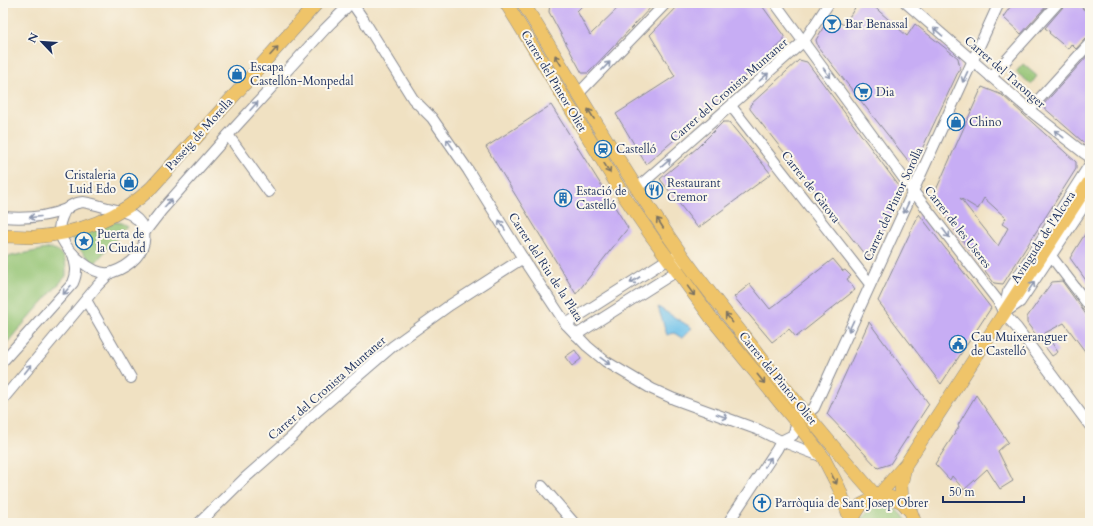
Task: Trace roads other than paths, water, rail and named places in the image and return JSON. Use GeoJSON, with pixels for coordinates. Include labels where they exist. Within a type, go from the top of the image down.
{"type":"FeatureCollection","features":[{"type":"Feature","properties":{"kind":"main road","name":"Passeig de Morella"},"geometry":{"type":"LineString","coordinates":[[3,236],[33,237],[60,234],[97,223],[122,211],[144,196],[317,3]]}},
{"type":"Feature","properties":{"kind":"main road","name":"Carrer del Pintor Oliet"},"geometry":{"type":"LineString","coordinates":[[506,3],[624,196],[712,320],[797,423],[823,457],[839,488],[851,522]]}},
{"type":"Feature","properties":{"kind":"main road","name":"Carrer del Pintor Oliet"},"geometry":{"type":"LineString","coordinates":[[528,5],[578,94],[682,256],[792,397],[877,497]]}},
{"type":"Feature","properties":{"kind":"main road","name":"Avinguda de l'Alcora"},"geometry":{"type":"LineString","coordinates":[[851,522],[861,505],[877,497],[906,464],[1090,181]]}},
{"type":"Feature","properties":{"kind":"main road","name":"Avinguda de l'Alcora"},"geometry":{"type":"LineString","coordinates":[[902,502],[900,485],[906,464]]}},
{"type":"Feature","properties":{"kind":"main road"},"geometry":{"type":"LineString","coordinates":[[877,497],[890,497],[902,502],[911,512],[915,523]]}},
{"type":"Feature","properties":{"kind":"street","name":"Carrer del Riu de la Plata"},"geometry":{"type":"LineString","coordinates":[[352,3],[413,99],[432,118],[468,170],[566,324],[587,346],[605,361],[652,389],[674,399],[759,430],[781,441],[823,457]]}},
{"type":"Feature","properties":{"kind":"street","name":"Passeig de Morella"},"geometry":{"type":"LineString","coordinates":[[144,234],[161,211],[228,135],[320,34],[352,3]]}},
{"type":"Feature","properties":{"kind":"street"},"geometry":{"type":"LineString","coordinates":[[578,94],[666,3]]}},
{"type":"Feature","properties":{"kind":"street","name":"Carrer de les Useres"},"geometry":{"type":"LineString","coordinates":[[775,3],[913,191],[998,301],[1004,314],[1017,328],[1090,426]]}},
{"type":"Feature","properties":{"kind":"street","name":"Carrer del Cronista Muntaner"},"geometry":{"type":"LineString","coordinates":[[637,188],[804,41],[829,3]]}},
{"type":"Feature","properties":{"kind":"street","name":"Carrer del Taronger"},"geometry":{"type":"LineString","coordinates":[[906,3],[1029,110],[1084,154],[1090,157]]}},
{"type":"Feature","properties":{"kind":"street","name":"Carrer del Pintor Sorolla"},"geometry":{"type":"LineString","coordinates":[[807,414],[814,408],[999,3]]}},
{"type":"Feature","properties":{"kind":"street"},"geometry":{"type":"LineString","coordinates":[[991,77],[1058,3]]}},
{"type":"Feature","properties":{"kind":"street"},"geometry":{"type":"LineString","coordinates":[[1086,3],[1090,6]]}},
{"type":"Feature","properties":{"kind":"street"},"geometry":{"type":"LineString","coordinates":[[1029,110],[1090,43]]}},
{"type":"Feature","properties":{"kind":"street","name":"Carrer de Gàtova"},"geometry":{"type":"LineString","coordinates":[[730,106],[870,284]]}},
{"type":"Feature","properties":{"kind":"street"},"geometry":{"type":"LineString","coordinates":[[228,135],[269,192]]}},
{"type":"Feature","properties":{"kind":"street","name":"Avinguda de l'Alcora"},"geometry":{"type":"LineString","coordinates":[[1004,314],[1008,292],[1090,164]]}},
{"type":"Feature","properties":{"kind":"street","name":"Avinguda de l'Alcora"},"geometry":{"type":"LineString","coordinates":[[1004,314],[1020,302],[1090,197]]}},
{"type":"Feature","properties":{"kind":"street"},"geometry":{"type":"LineString","coordinates":[[3,217],[36,218],[56,214],[77,203],[83,202],[122,211],[137,219],[141,224],[145,241],[140,254],[121,269],[110,273],[100,273],[93,270],[73,254],[63,242],[59,226],[66,209]]}},
{"type":"Feature","properties":{"kind":"street"},"geometry":{"type":"LineString","coordinates":[[3,361],[73,283],[77,272],[73,254]]}},
{"type":"Feature","properties":{"kind":"street"},"geometry":{"type":"LineString","coordinates":[[566,324],[668,259],[682,256]]}},
{"type":"Feature","properties":{"kind":"street"},"geometry":{"type":"LineString","coordinates":[[576,335],[677,271],[682,256]]}},
{"type":"Feature","properties":{"kind":"street"},"geometry":{"type":"LineString","coordinates":[[1052,256],[1090,307]]}},
{"type":"Feature","properties":{"kind":"street","name":"Carrer del Cronista Muntaner"},"geometry":{"type":"LineString","coordinates":[[199,523],[245,478],[294,435],[307,420],[393,346],[450,305],[523,258]]}},
{"type":"Feature","properties":{"kind":"street"},"geometry":{"type":"LineString","coordinates":[[3,399],[110,273]]}},
{"type":"Feature","properties":{"kind":"street"},"geometry":{"type":"LineString","coordinates":[[86,300],[130,378]]}},
{"type":"Feature","properties":{"kind":"street"},"geometry":{"type":"LineString","coordinates":[[728,523],[781,441],[793,435],[797,423]]}},
{"type":"Feature","properties":{"kind":"street"},"geometry":{"type":"LineString","coordinates":[[542,486],[574,523]]}},
{"type":"Feature","properties":{"kind":"water"},"geometry":{"type":"Polygon","coordinates":[[[658,307],[692,328],[682,338],[674,333],[667,335],[658,307]]]}},
{"type":"Feature","properties":{"kind":"place","name":"Bar Benassal"},"geometry":{"type":"Point","coordinates":[832,24]}},
{"type":"Feature","properties":{"kind":"place","name":"Escapa Castellón-Monpedal"},"geometry":{"type":"Point","coordinates":[237,74]}},
{"type":"Feature","properties":{"kind":"place","name":"Dia"},"geometry":{"type":"Point","coordinates":[863,92]}},
{"type":"Feature","properties":{"kind":"place","name":"Chino"},"geometry":{"type":"Point","coordinates":[956,122]}},
{"type":"Feature","properties":{"kind":"place","name":"Castelló"},"geometry":{"type":"Point","coordinates":[603,149]}},
{"type":"Feature","properties":{"kind":"place","name":"Cristaleria Luid Edo"},"geometry":{"type":"Point","coordinates":[129,182]}},
{"type":"Feature","properties":{"kind":"place","name":"Restaurant Cremor"},"geometry":{"type":"Point","coordinates":[654,190]}},
{"type":"Feature","properties":{"kind":"place","name":"Estació de Castelló"},"geometry":{"type":"Point","coordinates":[563,198]}},
{"type":"Feature","properties":{"kind":"place","name":"Puerta de la Ciudad"},"geometry":{"type":"Point","coordinates":[84,241]}},
{"type":"Feature","properties":{"kind":"place","name":"Cau Muixeranguer de Castelló"},"geometry":{"type":"Point","coordinates":[958,344]}},
{"type":"Feature","properties":{"kind":"place","name":"Parròquia de Sant Josep Obrer"},"geometry":{"type":"Point","coordinates":[762,503]}}]}
